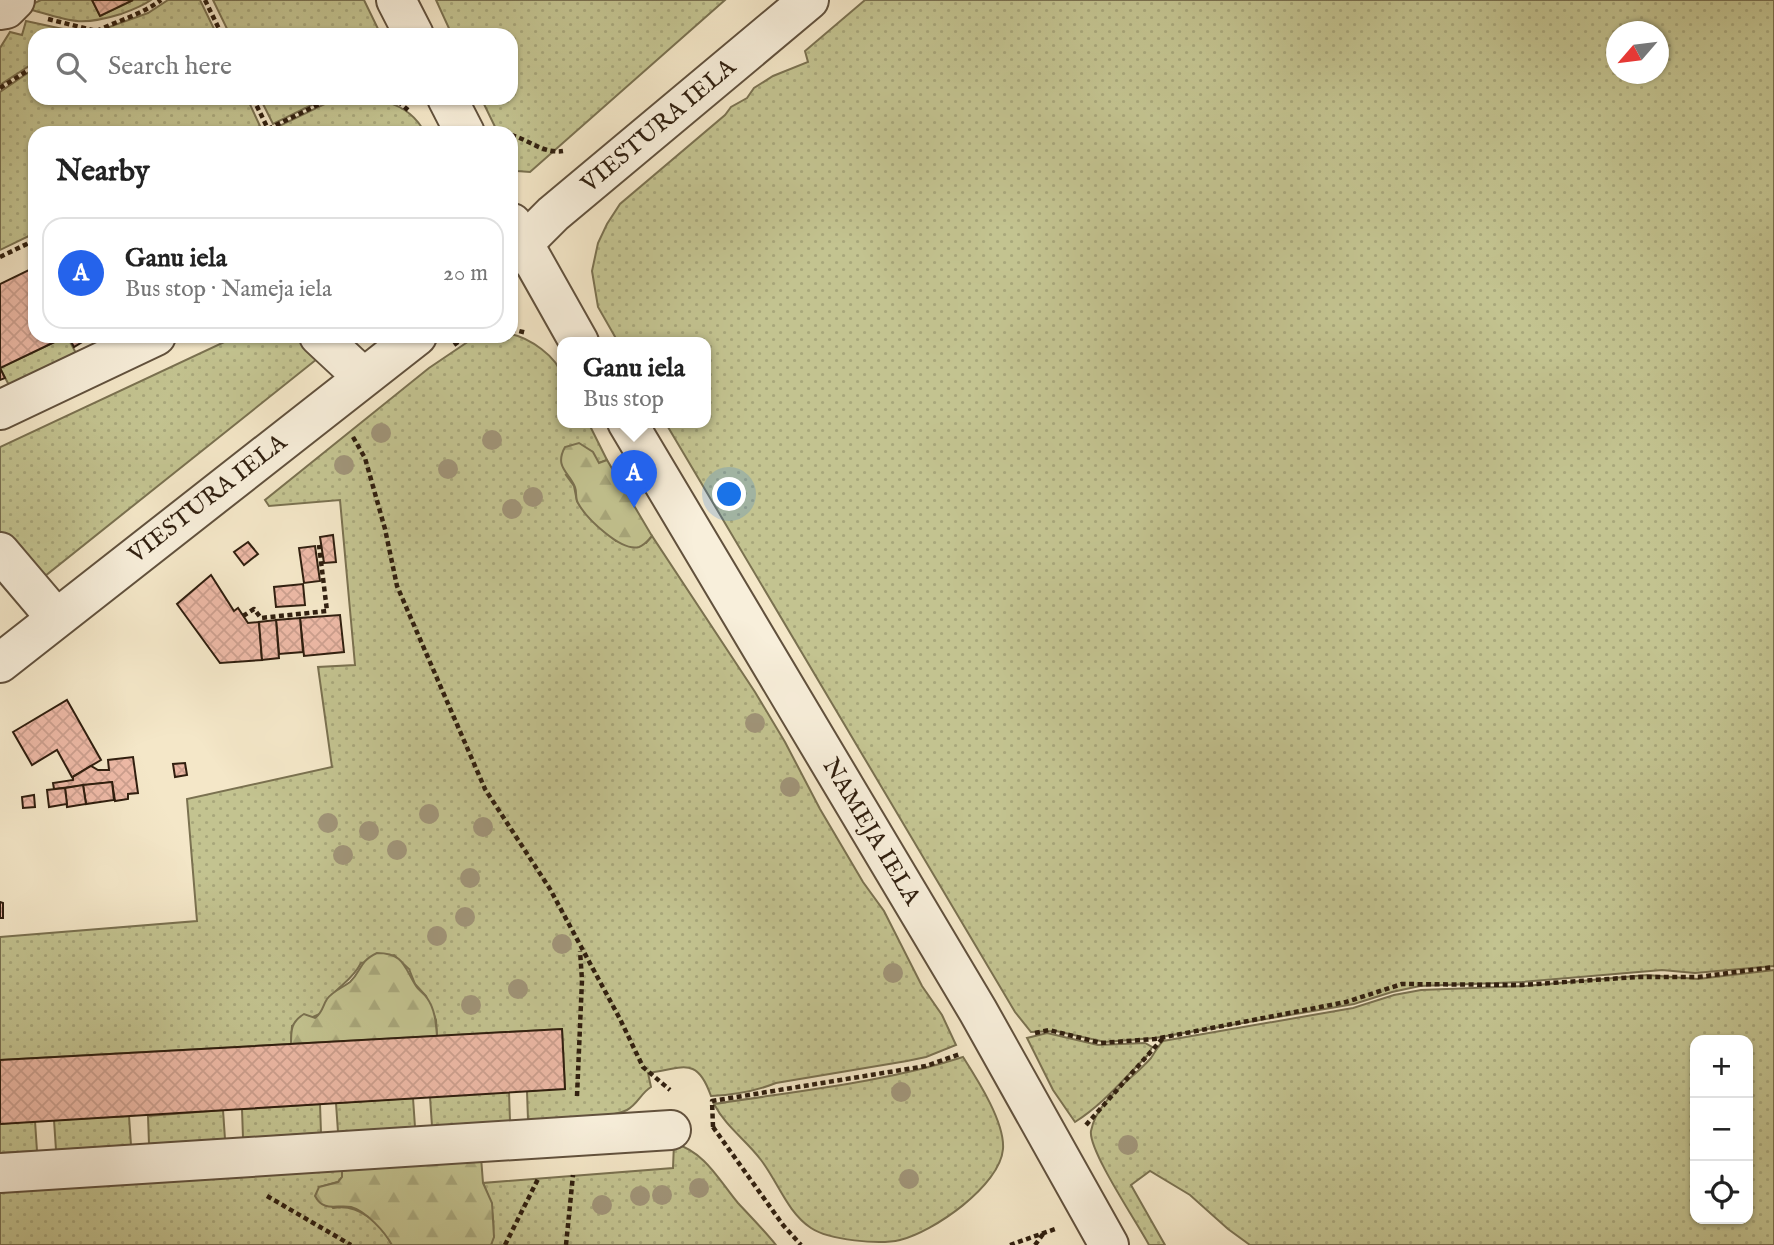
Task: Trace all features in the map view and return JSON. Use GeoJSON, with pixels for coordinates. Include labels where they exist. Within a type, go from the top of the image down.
{"type":"FeatureCollection","features":[{"type":"Feature","properties":{"kind":"street"},"geometry":{"type":"LineString","coordinates":[[396,0],[410,28]]}},
{"type":"Feature","properties":{"kind":"street","name":"VIESTURA IELA"},"geometry":{"type":"LineString","coordinates":[[518,238],[553,215],[809,0]]}},
{"type":"Feature","properties":{"kind":"street"},"geometry":{"type":"LineString","coordinates":[[451,105],[461,126]]}},
{"type":"Feature","properties":{"kind":"street"},"geometry":{"type":"LineString","coordinates":[[518,245],[576,337]]}},
{"type":"Feature","properties":{"kind":"street"},"geometry":{"type":"LineString","coordinates":[[0,410],[141,343]]}},
{"type":"Feature","properties":{"kind":"street"},"geometry":{"type":"LineString","coordinates":[[327,343],[363,377]]}},
{"type":"Feature","properties":{"kind":"street","name":"VIESTURA IELA"},"geometry":{"type":"LineString","coordinates":[[0,663],[408,343]]}},
{"type":"Feature","properties":{"kind":"street","name":"NAMEJA IELA"},"geometry":{"type":"LineString","coordinates":[[631,428],[994,1041],[1101,1230]]}},
{"type":"Feature","properties":{"kind":"street"},"geometry":{"type":"LineString","coordinates":[[0,552],[56,618]]}},
{"type":"Feature","properties":{"kind":"street"},"geometry":{"type":"LineString","coordinates":[[0,1173],[575,1136],[682,1114]]}},
{"type":"Feature","properties":{"kind":"path"},"geometry":{"type":"LineString","coordinates":[[103,28],[145,10],[160,0]]}},
{"type":"Feature","properties":{"kind":"path"},"geometry":{"type":"LineString","coordinates":[[205,0],[219,28]]}},
{"type":"Feature","properties":{"kind":"path"},"geometry":{"type":"LineString","coordinates":[[7,6],[85,28]]}},
{"type":"Feature","properties":{"kind":"path"},"geometry":{"type":"LineString","coordinates":[[0,88],[28,70]]}},
{"type":"Feature","properties":{"kind":"path"},"geometry":{"type":"LineString","coordinates":[[256,105],[266,126]]}},
{"type":"Feature","properties":{"kind":"path"},"geometry":{"type":"LineString","coordinates":[[276,126],[318,105]]}},
{"type":"Feature","properties":{"kind":"path"},"geometry":{"type":"LineString","coordinates":[[518,137],[542,150],[560,153],[566,150]]}},
{"type":"Feature","properties":{"kind":"path"},"geometry":{"type":"LineString","coordinates":[[0,257],[28,243]]}},
{"type":"Feature","properties":{"kind":"path"},"geometry":{"type":"LineString","coordinates":[[333,400],[365,458],[385,529],[397,586],[485,789],[550,889],[643,1067],[682,1114],[713,1127],[783,1225],[801,1245]]}},
{"type":"Feature","properties":{"kind":"path"},"geometry":{"type":"LineString","coordinates":[[243,616],[254,609],[261,618],[327,611],[319,545]]}},
{"type":"Feature","properties":{"kind":"path"},"geometry":{"type":"LineString","coordinates":[[713,1127],[712,1101],[926,1066],[994,1041],[1049,1030],[1101,1043],[1163,1038],[1346,1002],[1402,985],[1522,985],[1637,977],[1698,977],[1774,967]]}},
{"type":"Feature","properties":{"kind":"path"},"geometry":{"type":"LineString","coordinates":[[1060,1159],[1096,1111],[1163,1038]]}},
{"type":"Feature","properties":{"kind":"path"},"geometry":{"type":"LineString","coordinates":[[682,1114],[713,1127]]}},
{"type":"Feature","properties":{"kind":"path"},"geometry":{"type":"LineString","coordinates":[[505,1245],[535,1183],[575,1136]]}},
{"type":"Feature","properties":{"kind":"path"},"geometry":{"type":"LineString","coordinates":[[235,1158],[268,1198],[351,1245]]}},
{"type":"Feature","properties":{"kind":"path"},"geometry":{"type":"LineString","coordinates":[[1010,1245],[1044,1233],[1101,1230]]}},
{"type":"Feature","properties":{"kind":"path"},"geometry":{"type":"LineString","coordinates":[[1035,1245],[1044,1233]]}},
{"type":"Feature","properties":{"kind":"green space"},"geometry":{"type":"Polygon","coordinates":[[[41,0],[92,0],[100,16],[133,0],[151,0],[107,18],[75,21],[29,9],[28,6],[41,0]]]}},
{"type":"Feature","properties":{"kind":"green space"},"geometry":{"type":"Polygon","coordinates":[[[168,0],[200,0],[214,28],[109,28],[148,13],[168,0]]]}},
{"type":"Feature","properties":{"kind":"green space"},"geometry":{"type":"Polygon","coordinates":[[[213,0],[364,0],[378,28],[227,28],[213,0]]]}},
{"type":"Feature","properties":{"kind":"green space"},"geometry":{"type":"Polygon","coordinates":[[[436,0],[725,0],[530,172],[518,171],[518,126],[495,126],[484,105],[518,105],[518,28],[449,28],[436,0]]]}},
{"type":"Feature","properties":{"kind":"green space"},"geometry":{"type":"Polygon","coordinates":[[[865,0],[1774,0],[1774,966],[1695,973],[1662,970],[1522,982],[1420,986],[1354,1004],[1155,1038],[1105,1042],[1056,1031],[1031,1032],[1015,1012],[669,428],[711,428],[711,337],[615,337],[598,307],[592,271],[598,243],[620,204],[731,107],[747,98],[754,88],[773,76],[808,62],[805,51],[865,0]]]}},
{"type":"Feature","properties":{"kind":"green space"},"geometry":{"type":"Polygon","coordinates":[[[26,21],[58,28],[28,28],[28,67],[0,85],[0,48],[10,32],[22,35],[26,21]]]}},
{"type":"Feature","properties":{"kind":"green space"},"geometry":{"type":"Polygon","coordinates":[[[28,73],[28,105],[250,105],[260,126],[28,126],[28,236],[0,250],[0,92],[28,73]]]}},
{"type":"Feature","properties":{"kind":"green space"},"geometry":{"type":"Polygon","coordinates":[[[264,105],[312,105],[273,124],[264,105]]]}},
{"type":"Feature","properties":{"kind":"green space"},"geometry":{"type":"Polygon","coordinates":[[[323,105],[394,105],[409,113],[420,126],[279,126],[323,105]]]}},
{"type":"Feature","properties":{"kind":"green space"},"geometry":{"type":"Polygon","coordinates":[[[518,336],[534,344],[554,362],[557,366],[557,428],[591,428],[607,460],[566,475],[574,486],[577,501],[586,514],[616,541],[646,543],[652,536],[785,742],[820,809],[863,882],[884,911],[956,1045],[926,1057],[776,1083],[736,1094],[711,1096],[700,1075],[688,1068],[648,1073],[651,1087],[627,1110],[594,1117],[528,1120],[527,1091],[565,1088],[562,1029],[437,1036],[436,1020],[426,996],[415,984],[409,969],[394,955],[361,963],[330,998],[322,1013],[292,1026],[291,1044],[0,1060],[0,937],[197,921],[187,799],[332,767],[318,667],[355,665],[340,500],[269,506],[265,500],[429,368],[466,343],[518,343],[518,336]]]}},
{"type":"Feature","properties":{"kind":"green space"},"geometry":{"type":"Polygon","coordinates":[[[52,343],[71,343],[78,357],[11,389],[0,368],[52,343]]]}},
{"type":"Feature","properties":{"kind":"green space"},"geometry":{"type":"Polygon","coordinates":[[[222,343],[309,343],[322,355],[40,580],[0,533],[0,447],[222,343]]]}},
{"type":"Feature","properties":{"kind":"green space"},"geometry":{"type":"Polygon","coordinates":[[[579,443],[593,452],[599,463],[607,460],[652,536],[643,545],[632,547],[614,539],[588,517],[578,503],[575,487],[561,460],[565,447],[579,443]]]}},
{"type":"Feature","properties":{"kind":"green space"},"geometry":{"type":"Polygon","coordinates":[[[377,953],[393,955],[402,962],[416,986],[430,1002],[437,1036],[291,1044],[296,1020],[304,1014],[315,1018],[329,996],[350,982],[363,963],[377,953]]]}},
{"type":"Feature","properties":{"kind":"green space"},"geometry":{"type":"Polygon","coordinates":[[[1774,970],[1774,1245],[1250,1245],[1190,1195],[1150,1171],[1131,1185],[1165,1245],[1149,1245],[1105,1170],[1092,1140],[1091,1131],[1100,1109],[1151,1058],[1163,1041],[1353,1008],[1421,990],[1525,986],[1647,975],[1698,979],[1774,970]]]}},
{"type":"Feature","properties":{"kind":"green space"},"geometry":{"type":"Polygon","coordinates":[[[1047,1033],[1098,1045],[1145,1043],[1152,1047],[1149,1054],[1114,1090],[1075,1122],[1053,1090],[1027,1038],[1047,1033]]]}},
{"type":"Feature","properties":{"kind":"green space"},"geometry":{"type":"Polygon","coordinates":[[[963,1057],[989,1101],[1000,1126],[1003,1149],[999,1163],[978,1192],[963,1205],[930,1228],[900,1240],[854,1240],[830,1236],[811,1228],[795,1214],[761,1160],[724,1120],[714,1104],[871,1080],[963,1057]]]}},
{"type":"Feature","properties":{"kind":"green space"},"geometry":{"type":"Polygon","coordinates":[[[509,1092],[510,1121],[432,1126],[430,1097],[509,1092]]]}},
{"type":"Feature","properties":{"kind":"green space"},"geometry":{"type":"Polygon","coordinates":[[[413,1098],[415,1127],[338,1132],[336,1103],[413,1098]]]}},
{"type":"Feature","properties":{"kind":"green space"},"geometry":{"type":"Polygon","coordinates":[[[320,1104],[321,1133],[243,1138],[242,1109],[320,1104]]]}},
{"type":"Feature","properties":{"kind":"green space"},"geometry":{"type":"Polygon","coordinates":[[[223,1110],[225,1139],[149,1144],[148,1116],[223,1110]]]}},
{"type":"Feature","properties":{"kind":"green space"},"geometry":{"type":"Polygon","coordinates":[[[129,1116],[131,1145],[56,1150],[54,1120],[129,1116]]]}},
{"type":"Feature","properties":{"kind":"green space"},"geometry":{"type":"Polygon","coordinates":[[[35,1121],[37,1151],[0,1153],[0,1124],[35,1121]]]}},
{"type":"Feature","properties":{"kind":"green space"},"geometry":{"type":"Polygon","coordinates":[[[674,1143],[685,1147],[703,1160],[776,1245],[491,1245],[492,1213],[483,1183],[673,1168],[674,1143]]]}},
{"type":"Feature","properties":{"kind":"green space"},"geometry":{"type":"Polygon","coordinates":[[[481,1157],[483,1183],[492,1203],[494,1237],[491,1245],[392,1245],[380,1228],[357,1209],[327,1206],[315,1196],[319,1187],[338,1182],[342,1177],[342,1165],[481,1157]]]}},
{"type":"Feature","properties":{"kind":"green space"},"geometry":{"type":"Polygon","coordinates":[[[342,1165],[342,1177],[338,1182],[319,1187],[333,1208],[351,1209],[368,1216],[382,1229],[392,1245],[0,1245],[0,1185],[342,1165]]]}},
{"type":"Feature","properties":{"kind":"building"},"geometry":{"type":"Polygon","coordinates":[[[92,0],[133,0],[100,16],[92,0]]]}},
{"type":"Feature","properties":{"kind":"building"},"geometry":{"type":"Polygon","coordinates":[[[28,270],[28,343],[52,343],[0,368],[0,284],[28,270]]]}},
{"type":"Feature","properties":{"kind":"building"},"geometry":{"type":"Polygon","coordinates":[[[333,535],[336,562],[324,563],[320,537],[333,535]]]}},
{"type":"Feature","properties":{"kind":"building"},"geometry":{"type":"Polygon","coordinates":[[[248,542],[258,554],[244,565],[234,552],[248,542]]]}},
{"type":"Feature","properties":{"kind":"building"},"geometry":{"type":"Polygon","coordinates":[[[315,546],[320,581],[304,583],[299,548],[315,546]]]}},
{"type":"Feature","properties":{"kind":"building"},"geometry":{"type":"Polygon","coordinates":[[[211,575],[234,611],[238,608],[248,623],[259,622],[262,660],[220,663],[177,604],[211,575]]]}},
{"type":"Feature","properties":{"kind":"building"},"geometry":{"type":"Polygon","coordinates":[[[303,584],[305,605],[276,607],[274,587],[303,584]]]}},
{"type":"Feature","properties":{"kind":"building"},"geometry":{"type":"Polygon","coordinates":[[[340,615],[344,652],[304,656],[300,618],[340,615]]]}},
{"type":"Feature","properties":{"kind":"building"},"geometry":{"type":"Polygon","coordinates":[[[300,618],[303,652],[279,654],[276,620],[300,618]]]}},
{"type":"Feature","properties":{"kind":"building"},"geometry":{"type":"Polygon","coordinates":[[[276,620],[279,658],[262,660],[259,622],[276,620]]]}},
{"type":"Feature","properties":{"kind":"building"},"geometry":{"type":"Polygon","coordinates":[[[67,700],[101,760],[72,777],[57,750],[32,765],[13,732],[67,700]]]}},
{"type":"Feature","properties":{"kind":"building"},"geometry":{"type":"Polygon","coordinates":[[[133,757],[138,793],[128,794],[128,799],[115,801],[112,782],[54,789],[53,783],[73,780],[73,777],[91,766],[98,770],[109,770],[108,760],[133,757]]]}},
{"type":"Feature","properties":{"kind":"building"},"geometry":{"type":"Polygon","coordinates":[[[185,763],[187,775],[175,777],[173,764],[185,763]]]}},
{"type":"Feature","properties":{"kind":"building"},"geometry":{"type":"Polygon","coordinates":[[[112,782],[114,800],[86,804],[83,785],[112,782]]]}},
{"type":"Feature","properties":{"kind":"building"},"geometry":{"type":"Polygon","coordinates":[[[83,785],[86,804],[67,807],[65,788],[83,785]]]}},
{"type":"Feature","properties":{"kind":"building"},"geometry":{"type":"Polygon","coordinates":[[[65,788],[67,804],[49,807],[47,790],[65,788]]]}},
{"type":"Feature","properties":{"kind":"building"},"geometry":{"type":"Polygon","coordinates":[[[34,795],[35,807],[23,808],[22,797],[34,795]]]}},
{"type":"Feature","properties":{"kind":"building"},"geometry":{"type":"Polygon","coordinates":[[[0,902],[3,903],[3,918],[0,918],[0,902]]]}},
{"type":"Feature","properties":{"kind":"building"},"geometry":{"type":"Polygon","coordinates":[[[562,1029],[565,1089],[0,1124],[0,1060],[562,1029]]]}},
{"type":"Feature","properties":{"kind":"place","name":"Ganu iela"},"geometry":{"type":"Point","coordinates":[634,508]}}]}
